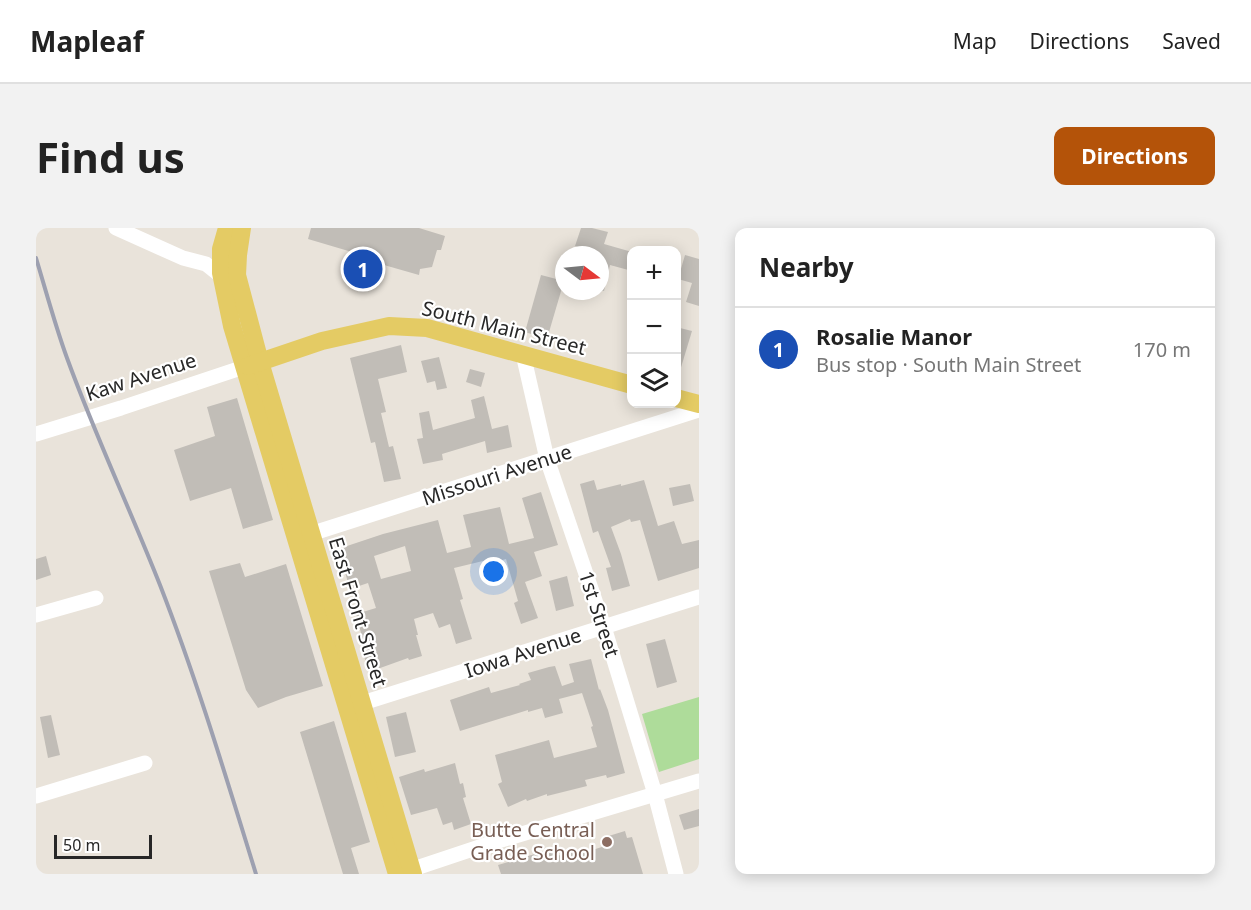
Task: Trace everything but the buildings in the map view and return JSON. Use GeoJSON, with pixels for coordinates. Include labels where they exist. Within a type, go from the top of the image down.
{"type":"FeatureCollection","features":[{"type":"Feature","properties":{"kind":"main road"},"geometry":{"type":"LineString","coordinates":[[227,228],[221,249],[229,276]]}},
{"type":"Feature","properties":{"kind":"main road"},"geometry":{"type":"LineString","coordinates":[[229,276],[238,255],[242,228]]}},
{"type":"Feature","properties":{"kind":"main road","name":"East Front Street"},"geometry":{"type":"LineString","coordinates":[[229,276],[252,365],[405,873]]}},
{"type":"Feature","properties":{"kind":"main road","name":"South Main Street"},"geometry":{"type":"LineString","coordinates":[[252,365],[322,341],[389,326],[426,328],[627,384]]}},
{"type":"Feature","properties":{"kind":"main road"},"geometry":{"type":"LineString","coordinates":[[681,399],[699,404]]}},
{"type":"Feature","properties":{"kind":"street"},"geometry":{"type":"LineString","coordinates":[[116,228],[183,258],[206,264],[229,276]]}},
{"type":"Feature","properties":{"kind":"street","name":"1st Street"},"geometry":{"type":"LineString","coordinates":[[523,354],[547,459],[604,627],[655,794],[676,874]]}},
{"type":"Feature","properties":{"kind":"street","name":"Kaw Avenue"},"geometry":{"type":"LineString","coordinates":[[36,434],[252,365]]}},
{"type":"Feature","properties":{"kind":"street","name":"Missouri Avenue"},"geometry":{"type":"LineString","coordinates":[[303,536],[699,410]]}},
{"type":"Feature","properties":{"kind":"street","name":"Iowa Avenue"},"geometry":{"type":"LineString","coordinates":[[354,706],[699,597]]}},
{"type":"Feature","properties":{"kind":"street"},"geometry":{"type":"LineString","coordinates":[[36,615],[96,598]]}},
{"type":"Feature","properties":{"kind":"street"},"geometry":{"type":"LineString","coordinates":[[36,796],[145,763]]}},
{"type":"Feature","properties":{"kind":"street"},"geometry":{"type":"LineString","coordinates":[[405,873],[485,845],[699,782]]}},
{"type":"Feature","properties":{"kind":"green space"},"geometry":{"type":"Polygon","coordinates":[[[699,697],[699,759],[659,772],[642,714],[699,697]]]}},
{"type":"Feature","properties":{"kind":"railway"},"geometry":{"type":"LineString","coordinates":[[36,258],[58,333],[78,387],[160,585],[186,657],[256,874]]}},
{"type":"Feature","properties":{"kind":"place","name":"Rosalie Manor"},"geometry":{"type":"Point","coordinates":[363,269]}},
{"type":"Feature","properties":{"kind":"place","name":"Butte Central Grade School"},"geometry":{"type":"Point","coordinates":[607,842]}}]}
